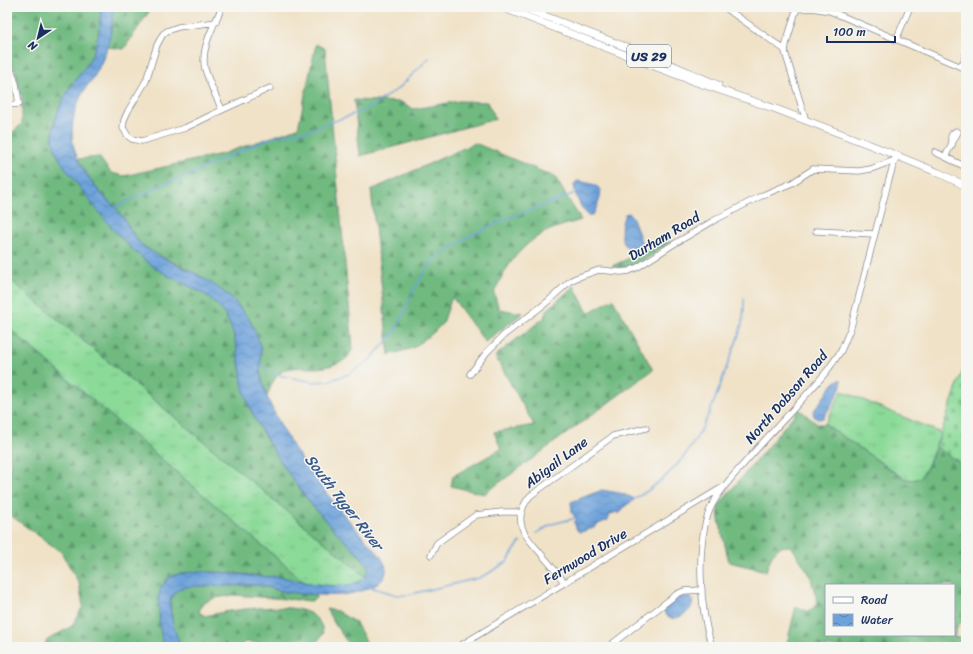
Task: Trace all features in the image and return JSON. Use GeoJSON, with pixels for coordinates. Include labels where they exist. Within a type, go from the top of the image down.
{"type":"FeatureCollection","features":[{"type":"Feature","properties":{"kind":"main road","name":"US 29"},"geometry":{"type":"LineString","coordinates":[[501,7],[535,16],[608,44],[776,109],[966,186]]}},
{"type":"Feature","properties":{"kind":"main road","name":"US 29"},"geometry":{"type":"LineString","coordinates":[[521,7],[535,16]]}},
{"type":"Feature","properties":{"kind":"street"},"geometry":{"type":"LineString","coordinates":[[222,7],[206,47],[204,62],[205,69],[222,110]]}},
{"type":"Feature","properties":{"kind":"street"},"geometry":{"type":"LineString","coordinates":[[724,7],[785,50]]}},
{"type":"Feature","properties":{"kind":"street"},"geometry":{"type":"LineString","coordinates":[[896,40],[910,7]]}},
{"type":"Feature","properties":{"kind":"street"},"geometry":{"type":"LineString","coordinates":[[806,121],[786,58],[785,50],[796,8],[822,9],[964,68],[966,54]]}},
{"type":"Feature","properties":{"kind":"street"},"geometry":{"type":"LineString","coordinates":[[216,22],[178,27],[163,34],[157,45],[146,81],[124,120],[123,128],[128,136],[137,141],[142,141],[185,128],[270,88]]}},
{"type":"Feature","properties":{"kind":"street"},"geometry":{"type":"LineString","coordinates":[[7,59],[16,84],[19,104],[7,105]]}},
{"type":"Feature","properties":{"kind":"street"},"geometry":{"type":"LineString","coordinates":[[945,157],[952,145]]}},
{"type":"Feature","properties":{"kind":"street"},"geometry":{"type":"LineString","coordinates":[[935,152],[965,167],[966,160]]}},
{"type":"Feature","properties":{"kind":"street","name":"North Dobson Road"},"geometry":{"type":"LineString","coordinates":[[712,647],[702,590],[702,566],[704,531],[712,506],[725,486],[784,418],[815,386],[838,356],[850,327],[874,234],[896,158]]}},
{"type":"Feature","properties":{"kind":"street","name":"Durham Road"},"geometry":{"type":"LineString","coordinates":[[470,374],[481,358],[499,340],[546,303],[570,281],[599,270],[621,272],[630,271],[669,246],[713,221],[792,183],[813,169],[859,171],[871,169],[896,158]]}},
{"type":"Feature","properties":{"kind":"street"},"geometry":{"type":"LineString","coordinates":[[816,231],[874,234]]}},
{"type":"Feature","properties":{"kind":"street","name":"Abigail Lane"},"geometry":{"type":"LineString","coordinates":[[521,514],[521,510],[530,496],[603,442],[617,434],[646,428]]}},
{"type":"Feature","properties":{"kind":"street","name":"Fernwood Drive"},"geometry":{"type":"LineString","coordinates":[[458,647],[725,486]]}},
{"type":"Feature","properties":{"kind":"street"},"geometry":{"type":"LineString","coordinates":[[431,555],[437,543],[476,515],[517,512],[521,514],[522,528],[528,538],[564,582]]}},
{"type":"Feature","properties":{"kind":"street"},"geometry":{"type":"LineString","coordinates":[[608,647],[677,594],[684,591],[702,590]]}},
{"type":"Feature","properties":{"kind":"green space"},"geometry":{"type":"Polygon","coordinates":[[[7,7],[100,7],[99,28],[94,50],[88,63],[65,97],[56,118],[53,136],[57,154],[116,233],[135,252],[160,271],[204,294],[217,304],[231,328],[246,397],[259,426],[291,477],[308,499],[332,527],[368,564],[369,571],[366,577],[7,277],[7,134],[14,131],[22,124],[22,98],[15,71],[7,54],[7,7]]]}},
{"type":"Feature","properties":{"kind":"green space"},"geometry":{"type":"Polygon","coordinates":[[[113,7],[152,7],[124,49],[107,47],[111,31],[113,7]]]}},
{"type":"Feature","properties":{"kind":"green space"},"geometry":{"type":"Polygon","coordinates":[[[316,44],[325,49],[353,348],[346,359],[335,364],[323,367],[286,369],[279,374],[267,397],[260,371],[260,346],[251,322],[238,305],[228,295],[194,272],[141,245],[122,216],[94,185],[77,159],[99,157],[111,173],[124,176],[222,154],[298,128],[316,44]]]}},
{"type":"Feature","properties":{"kind":"green space"},"geometry":{"type":"Polygon","coordinates":[[[354,100],[401,102],[414,109],[459,101],[487,102],[496,119],[360,156],[354,100]]]}},
{"type":"Feature","properties":{"kind":"green space"},"geometry":{"type":"Polygon","coordinates":[[[475,143],[555,177],[581,220],[542,234],[519,252],[513,259],[494,293],[499,309],[523,313],[485,342],[452,297],[443,323],[434,332],[413,348],[389,355],[371,190],[475,143]]]}},
{"type":"Feature","properties":{"kind":"green space"},"geometry":{"type":"Polygon","coordinates":[[[668,241],[671,242],[651,256],[636,264],[628,267],[612,266],[668,241]]]}},
{"type":"Feature","properties":{"kind":"green space"},"geometry":{"type":"Polygon","coordinates":[[[7,277],[366,577],[352,584],[337,586],[305,582],[7,327],[7,277]]]}},
{"type":"Feature","properties":{"kind":"green space"},"geometry":{"type":"Polygon","coordinates":[[[574,286],[588,313],[613,299],[653,370],[484,494],[451,486],[453,476],[501,449],[494,432],[534,425],[495,356],[544,318],[546,311],[574,286]]]}},
{"type":"Feature","properties":{"kind":"green space"},"geometry":{"type":"Polygon","coordinates":[[[7,327],[305,582],[284,578],[219,572],[184,573],[173,575],[165,581],[159,594],[161,630],[164,647],[44,646],[47,640],[72,626],[83,606],[79,583],[61,552],[10,515],[10,447],[7,445],[7,327]]]}},
{"type":"Feature","properties":{"kind":"green space"},"geometry":{"type":"Polygon","coordinates":[[[966,361],[966,467],[936,447],[966,361]]]}},
{"type":"Feature","properties":{"kind":"green space"},"geometry":{"type":"Polygon","coordinates":[[[842,391],[941,433],[927,467],[920,478],[912,480],[903,478],[825,424],[842,391]]]}},
{"type":"Feature","properties":{"kind":"green space"},"geometry":{"type":"Polygon","coordinates":[[[799,409],[817,424],[825,424],[903,478],[911,480],[922,476],[936,447],[966,467],[966,618],[958,625],[955,634],[955,584],[825,584],[825,636],[954,636],[966,639],[966,644],[952,643],[945,647],[786,647],[796,606],[808,612],[818,604],[810,575],[791,546],[780,547],[772,555],[766,571],[729,562],[719,520],[718,506],[799,409]]]}},
{"type":"Feature","properties":{"kind":"green space"},"geometry":{"type":"Polygon","coordinates":[[[256,585],[287,592],[316,593],[316,598],[311,601],[234,595],[215,598],[202,604],[199,612],[205,616],[243,609],[275,607],[302,610],[317,619],[322,626],[323,634],[316,643],[304,646],[245,642],[240,647],[181,647],[171,615],[172,598],[175,592],[186,586],[256,585]]]}},
{"type":"Feature","properties":{"kind":"green space"},"geometry":{"type":"Polygon","coordinates":[[[326,609],[337,611],[356,623],[366,641],[361,647],[350,646],[326,609]]]}},
{"type":"Feature","properties":{"kind":"water"},"geometry":{"type":"Polygon","coordinates":[[[100,7],[113,7],[112,25],[103,59],[79,100],[74,114],[72,136],[78,159],[96,187],[125,220],[134,237],[140,244],[217,287],[246,315],[255,330],[259,341],[261,353],[260,371],[264,388],[281,426],[319,484],[379,554],[386,568],[385,577],[375,585],[368,589],[341,595],[286,592],[264,586],[252,585],[180,588],[171,597],[170,609],[181,647],[164,647],[160,630],[159,597],[162,586],[172,577],[194,572],[207,572],[280,577],[335,586],[359,582],[366,575],[368,564],[332,527],[296,484],[262,431],[250,408],[243,388],[236,345],[231,326],[220,309],[204,294],[160,271],[137,253],[119,236],[88,199],[58,157],[53,141],[56,118],[65,97],[88,63],[94,50],[99,28],[100,7]]]}},
{"type":"Feature","properties":{"kind":"water"},"geometry":{"type":"Polygon","coordinates":[[[577,181],[593,184],[600,190],[600,200],[593,215],[588,215],[578,201],[574,184],[577,181]]]}},
{"type":"Feature","properties":{"kind":"water"},"geometry":{"type":"Polygon","coordinates":[[[629,213],[633,218],[642,244],[640,248],[627,248],[624,244],[621,232],[622,223],[625,214],[629,213]]]}},
{"type":"Feature","properties":{"kind":"water"},"geometry":{"type":"Polygon","coordinates":[[[838,380],[841,380],[841,383],[835,399],[823,418],[816,418],[813,412],[833,384],[838,380]]]}},
{"type":"Feature","properties":{"kind":"water"},"geometry":{"type":"Polygon","coordinates":[[[602,490],[620,493],[633,498],[634,500],[625,506],[619,514],[616,512],[610,515],[608,520],[596,525],[594,528],[580,532],[577,530],[574,522],[577,520],[572,513],[571,502],[602,490]]]}},
{"type":"Feature","properties":{"kind":"water"},"geometry":{"type":"Polygon","coordinates":[[[688,596],[693,600],[691,608],[685,614],[677,618],[669,618],[664,611],[668,605],[678,599],[688,596]]]}},
{"type":"Feature","properties":{"kind":"waterway"},"geometry":{"type":"LineString","coordinates":[[115,207],[273,137],[310,130],[362,111],[399,88],[429,58]]}},
{"type":"Feature","properties":{"kind":"waterway"},"geometry":{"type":"LineString","coordinates":[[261,365],[272,373],[278,375],[313,382],[328,381],[349,374],[370,360],[393,334],[417,284],[431,263],[439,255],[466,238],[505,219],[575,193]]}},
{"type":"Feature","properties":{"kind":"waterway"},"geometry":{"type":"LineString","coordinates":[[633,500],[652,488],[668,474],[693,444],[711,409],[739,335],[743,317],[744,299]]}},
{"type":"Feature","properties":{"kind":"waterway"},"geometry":{"type":"LineString","coordinates":[[537,533],[552,524],[576,518]]}},
{"type":"Feature","properties":{"kind":"waterway"},"geometry":{"type":"LineString","coordinates":[[370,587],[397,595],[407,595],[479,578],[507,562],[520,542]]}},
{"type":"Feature","properties":{"kind":"water label","name":"South Tyger River"},"geometry":{"type":"Point","coordinates":[344,502]}}]}
